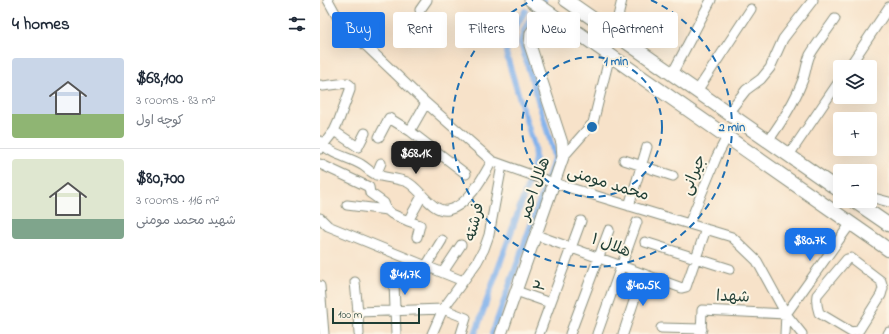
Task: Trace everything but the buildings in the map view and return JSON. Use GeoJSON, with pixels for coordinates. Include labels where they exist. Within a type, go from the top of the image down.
{"type":"FeatureCollection","features":[{"type":"Feature","properties":{"kind":"highway"},"geometry":{"type":"LineString","coordinates":[[531,0],[889,250]]}},
{"type":"Feature","properties":{"kind":"highway"},"geometry":{"type":"LineString","coordinates":[[566,0],[588,15]]}},
{"type":"Feature","properties":{"kind":"highway"},"geometry":{"type":"LineString","coordinates":[[635,48],[833,186]]}},
{"type":"Feature","properties":{"kind":"highway"},"geometry":{"type":"LineString","coordinates":[[774,170],[782,169],[787,164],[787,154]]}},
{"type":"Feature","properties":{"kind":"highway"},"geometry":{"type":"LineString","coordinates":[[791,181],[789,175],[790,172],[797,166],[803,165]]}},
{"type":"Feature","properties":{"kind":"highway"},"geometry":{"type":"LineString","coordinates":[[871,208],[889,225]]}},
{"type":"Feature","properties":{"kind":"main road","name":"هلال احمر"},"geometry":{"type":"LineString","coordinates":[[501,334],[536,235],[552,182],[563,157],[562,143],[530,45],[531,33],[547,11]]}},
{"type":"Feature","properties":{"kind":"street","name":"محمد مومنی"},"geometry":{"type":"LineString","coordinates":[[328,0],[339,20],[426,103],[492,161],[552,182],[732,237],[757,261],[786,314],[802,334]]}},
{"type":"Feature","properties":{"kind":"street"},"geometry":{"type":"LineString","coordinates":[[420,10],[427,0]]}},
{"type":"Feature","properties":{"kind":"street"},"geometry":{"type":"LineString","coordinates":[[619,12],[622,0]]}},
{"type":"Feature","properties":{"kind":"street"},"geometry":{"type":"LineString","coordinates":[[672,74],[711,0]]}},
{"type":"Feature","properties":{"kind":"street"},"geometry":{"type":"LineString","coordinates":[[728,113],[746,90],[761,79],[770,68],[783,39],[813,0]]}},
{"type":"Feature","properties":{"kind":"street"},"geometry":{"type":"LineString","coordinates":[[854,60],[889,7]]}},
{"type":"Feature","properties":{"kind":"street"},"geometry":{"type":"LineString","coordinates":[[697,91],[751,9]]}},
{"type":"Feature","properties":{"kind":"street"},"geometry":{"type":"LineString","coordinates":[[768,141],[786,114],[800,88],[811,54],[835,20]]}},
{"type":"Feature","properties":{"kind":"street"},"geometry":{"type":"LineString","coordinates":[[563,157],[594,123],[610,55]]}},
{"type":"Feature","properties":{"kind":"street"},"geometry":{"type":"LineString","coordinates":[[320,85],[347,83],[350,85],[346,105],[334,131],[321,145],[338,156],[361,164],[376,175],[406,181],[414,185],[422,196],[440,209],[448,210],[459,205],[479,183],[492,161]]}},
{"type":"Feature","properties":{"kind":"street"},"geometry":{"type":"LineString","coordinates":[[787,154],[833,90]]}},
{"type":"Feature","properties":{"kind":"street"},"geometry":{"type":"LineString","coordinates":[[410,131],[426,103]]}},
{"type":"Feature","properties":{"kind":"street"},"geometry":{"type":"LineString","coordinates":[[379,137],[389,118],[410,131],[466,174]]}},
{"type":"Feature","properties":{"kind":"street"},"geometry":{"type":"LineString","coordinates":[[334,131],[358,147],[365,133]]}},
{"type":"Feature","properties":{"kind":"street","name":"جیرانی"},"geometry":{"type":"LineString","coordinates":[[689,224],[727,137]]}},
{"type":"Feature","properties":{"kind":"street"},"geometry":{"type":"LineString","coordinates":[[629,206],[647,147]]}},
{"type":"Feature","properties":{"kind":"street"},"geometry":{"type":"LineString","coordinates":[[624,160],[673,176]]}},
{"type":"Feature","properties":{"kind":"street"},"geometry":{"type":"LineString","coordinates":[[376,175],[381,163]]}},
{"type":"Feature","properties":{"kind":"street"},"geometry":{"type":"LineString","coordinates":[[320,164],[369,187],[370,193],[384,203],[387,210],[392,214],[420,225],[417,237]]}},
{"type":"Feature","properties":{"kind":"street","name":"فرشته"},"geometry":{"type":"LineString","coordinates":[[432,334],[443,309],[477,262],[489,235],[502,165]]}},
{"type":"Feature","properties":{"kind":"street"},"geometry":{"type":"LineString","coordinates":[[408,220],[422,196]]}},
{"type":"Feature","properties":{"kind":"street"},"geometry":{"type":"LineString","coordinates":[[877,202],[889,202]]}},
{"type":"Feature","properties":{"kind":"street"},"geometry":{"type":"LineString","coordinates":[[347,205],[387,210]]}},
{"type":"Feature","properties":{"kind":"street"},"geometry":{"type":"LineString","coordinates":[[320,218],[328,226],[463,280]]}},
{"type":"Feature","properties":{"kind":"street","name":"۲"},"geometry":{"type":"LineString","coordinates":[[539,334],[581,221]]}},
{"type":"Feature","properties":{"kind":"street"},"geometry":{"type":"LineString","coordinates":[[597,334],[637,222]]}},
{"type":"Feature","properties":{"kind":"street"},"geometry":{"type":"LineString","coordinates":[[786,334],[786,314],[851,223]]}},
{"type":"Feature","properties":{"kind":"street","name":"هلال ۱"},"geometry":{"type":"LineString","coordinates":[[536,235],[682,288],[686,287],[706,229]]}},
{"type":"Feature","properties":{"kind":"street"},"geometry":{"type":"LineString","coordinates":[[570,334],[609,230]]}},
{"type":"Feature","properties":{"kind":"street"},"geometry":{"type":"LineString","coordinates":[[426,266],[442,240]]}},
{"type":"Feature","properties":{"kind":"street"},"geometry":{"type":"LineString","coordinates":[[645,242],[730,268]]}},
{"type":"Feature","properties":{"kind":"street"},"geometry":{"type":"LineString","coordinates":[[443,272],[462,245]]}},
{"type":"Feature","properties":{"kind":"street"},"geometry":{"type":"LineString","coordinates":[[851,258],[881,281],[883,288],[881,295],[859,330],[855,332],[849,332],[819,313],[817,308],[817,295],[832,277],[847,259],[851,258]]}},
{"type":"Feature","properties":{"kind":"street"},"geometry":{"type":"LineString","coordinates":[[820,266],[832,277]]}},
{"type":"Feature","properties":{"kind":"street"},"geometry":{"type":"LineString","coordinates":[[623,334],[643,274]]}},
{"type":"Feature","properties":{"kind":"street"},"geometry":{"type":"LineString","coordinates":[[355,282],[359,334]]}},
{"type":"Feature","properties":{"kind":"street"},"geometry":{"type":"LineString","coordinates":[[394,283],[396,334]]}},
{"type":"Feature","properties":{"kind":"street"},"geometry":{"type":"LineString","coordinates":[[320,286],[324,334]]}},
{"type":"Feature","properties":{"kind":"street"},"geometry":{"type":"LineString","coordinates":[[516,291],[550,303]]}},
{"type":"Feature","properties":{"kind":"street"},"geometry":{"type":"LineString","coordinates":[[358,312],[443,309],[466,318],[461,334]]}},
{"type":"Feature","properties":{"kind":"street","name":"شهدا"},"geometry":{"type":"LineString","coordinates":[[701,331],[702,310],[786,314]]}},
{"type":"Feature","properties":{"kind":"street"},"geometry":{"type":"LineString","coordinates":[[661,328],[701,331]]}},
{"type":"Feature","properties":{"kind":"waterway"},"geometry":{"type":"LineString","coordinates":[[492,334],[554,158],[521,43],[526,25],[544,0]]}},
{"type":"Feature","properties":{"kind":"waterway"},"geometry":{"type":"LineString","coordinates":[[475,334],[532,173],[535,158],[534,146],[506,53],[508,41],[525,11]]}}]}
